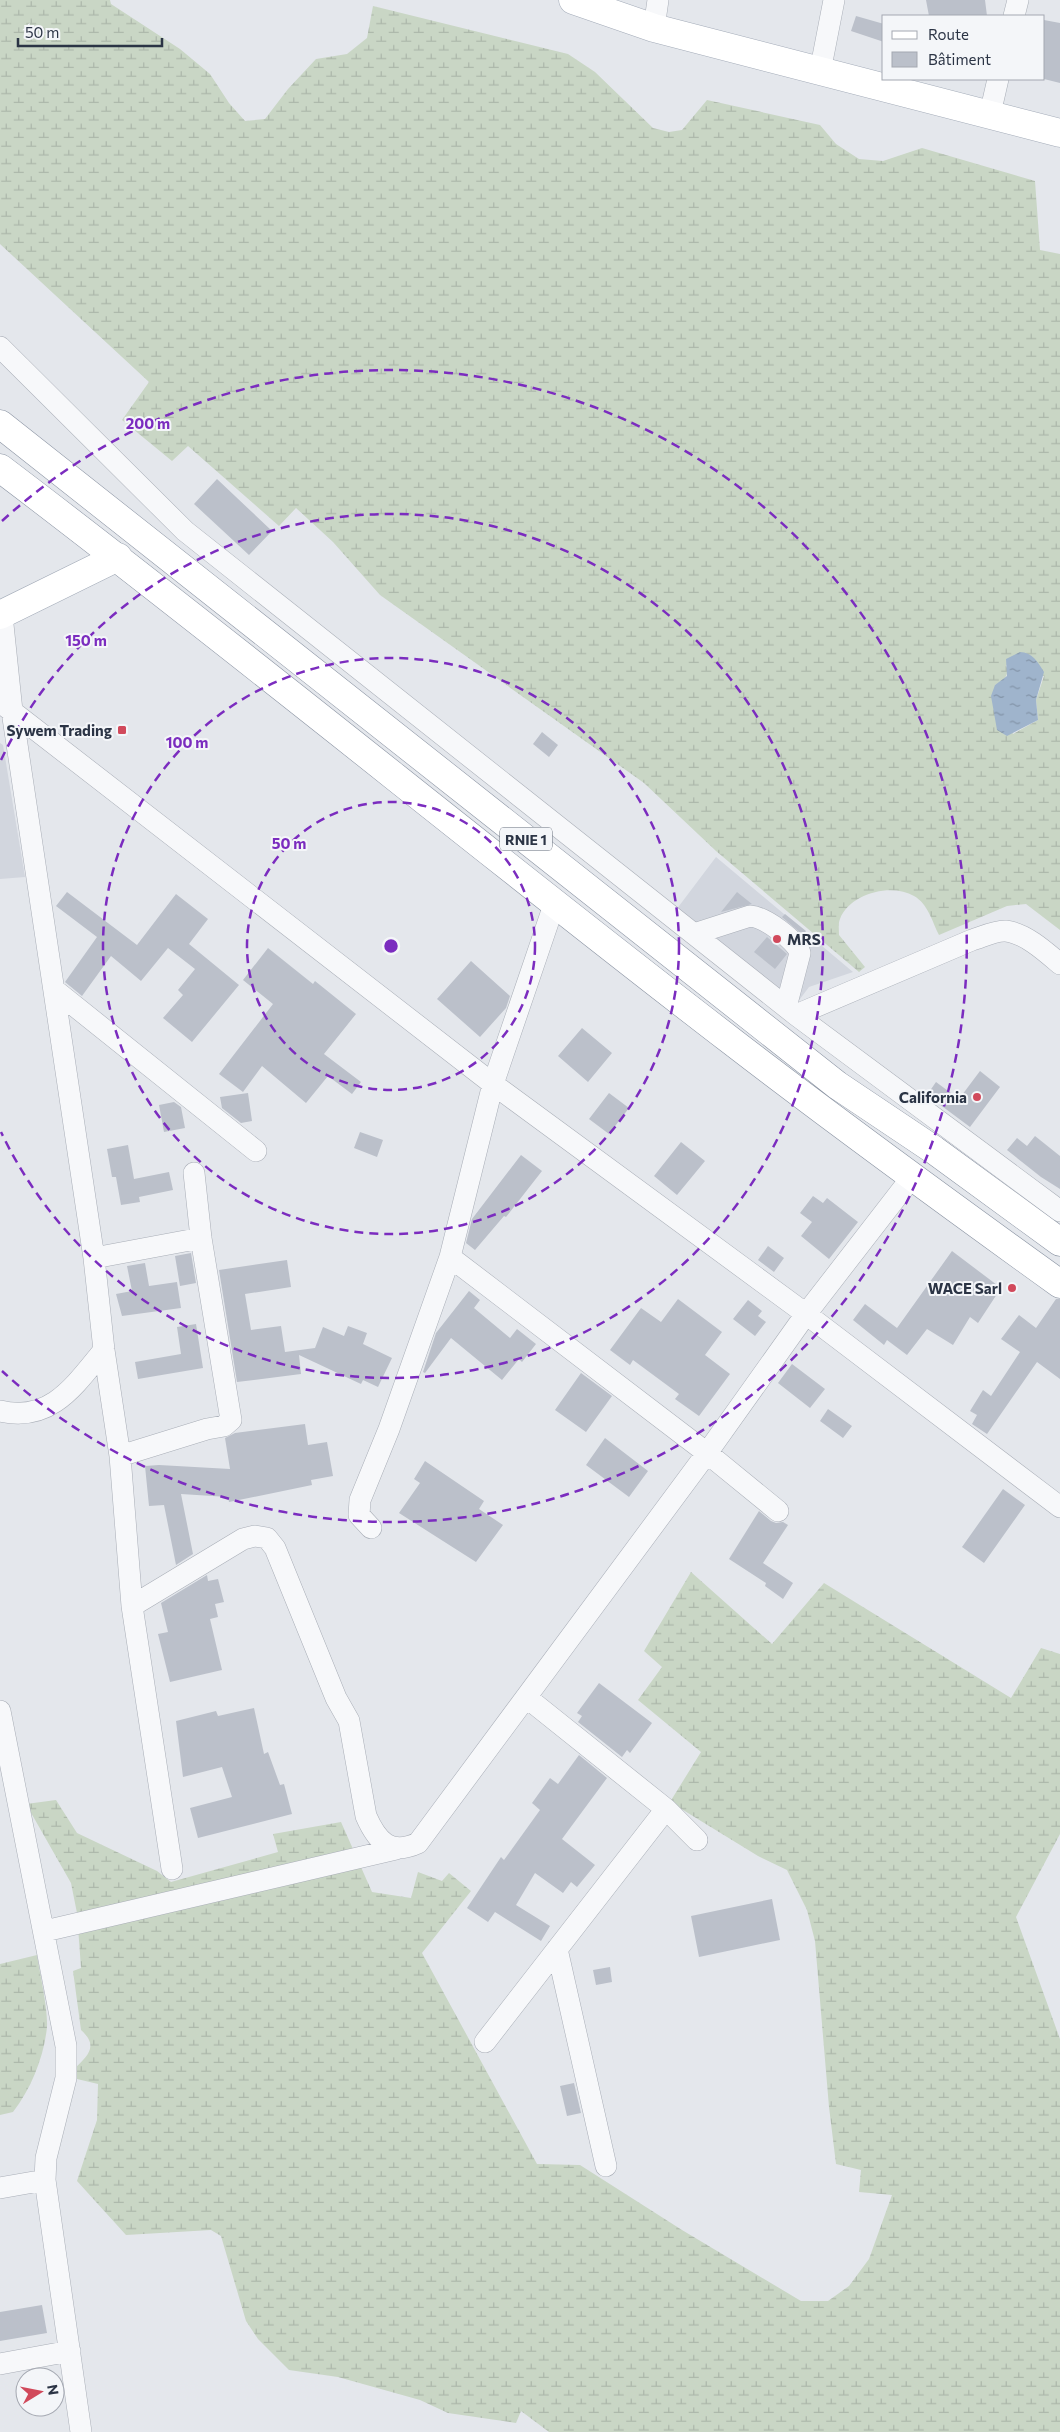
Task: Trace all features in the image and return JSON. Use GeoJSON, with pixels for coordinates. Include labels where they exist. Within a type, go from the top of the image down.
{"type":"FeatureCollection","features":[{"type":"Feature","properties":{"kind":"main road"},"geometry":{"type":"LineString","coordinates":[[573,0],[654,28],[1060,133]]}},
{"type":"Feature","properties":{"kind":"main road","name":"RNIE 1"},"geometry":{"type":"LineString","coordinates":[[0,424],[822,1073],[934,1150],[1060,1242]]}},
{"type":"Feature","properties":{"kind":"main road","name":"RNIE 1"},"geometry":{"type":"LineString","coordinates":[[0,468],[118,558],[731,1041],[912,1177],[1060,1284]]}},
{"type":"Feature","properties":{"kind":"main road"},"geometry":{"type":"LineString","coordinates":[[1,615],[118,558]]}},
{"type":"Feature","properties":{"kind":"street"},"geometry":{"type":"LineString","coordinates":[[654,28],[658,0]]}},
{"type":"Feature","properties":{"kind":"street"},"geometry":{"type":"LineString","coordinates":[[820,72],[834,0]]}},
{"type":"Feature","properties":{"kind":"street"},"geometry":{"type":"LineString","coordinates":[[1014,15],[1018,0]]}},
{"type":"Feature","properties":{"kind":"street"},"geometry":{"type":"LineString","coordinates":[[990,114],[998,80]]}},
{"type":"Feature","properties":{"kind":"street"},"geometry":{"type":"LineString","coordinates":[[0,348],[185,531],[791,1011],[1060,1211]]}},
{"type":"Feature","properties":{"kind":"street"},"geometry":{"type":"LineString","coordinates":[[1,615],[6,706],[56,992],[120,1456],[132,1606],[172,1868]]}},
{"type":"Feature","properties":{"kind":"street"},"geometry":{"type":"LineString","coordinates":[[6,706],[493,1084],[806,1314],[1060,1507]]}},
{"type":"Feature","properties":{"kind":"street"},"geometry":{"type":"LineString","coordinates":[[371,1528],[359,1515],[360,1500],[389,1429],[450,1257],[493,1084],[555,902]]}},
{"type":"Feature","properties":{"kind":"street"},"geometry":{"type":"LineString","coordinates":[[694,934],[750,916],[759,916],[797,945],[800,953],[791,1011]]}},
{"type":"Feature","properties":{"kind":"street"},"geometry":{"type":"LineString","coordinates":[[791,1011],[994,933],[1007,931],[1036,944],[1060,964]]}},
{"type":"Feature","properties":{"kind":"street"},"geometry":{"type":"LineString","coordinates":[[56,992],[256,1151]]}},
{"type":"Feature","properties":{"kind":"street"},"geometry":{"type":"LineString","coordinates":[[120,1456],[207,1429],[224,1426],[231,1420],[201,1238],[194,1173]]}},
{"type":"Feature","properties":{"kind":"street"},"geometry":{"type":"LineString","coordinates":[[45,1931],[409,1847],[418,1843],[707,1453],[806,1314],[912,1177]]}},
{"type":"Feature","properties":{"kind":"street"},"geometry":{"type":"LineString","coordinates":[[94,1258],[201,1238]]}},
{"type":"Feature","properties":{"kind":"street"},"geometry":{"type":"LineString","coordinates":[[450,1257],[707,1453],[778,1511]]}},
{"type":"Feature","properties":{"kind":"street"},"geometry":{"type":"LineString","coordinates":[[0,1411],[31,1414],[52,1406],[76,1384],[104,1350]]}},
{"type":"Feature","properties":{"kind":"street"},"geometry":{"type":"LineString","coordinates":[[132,1606],[243,1539],[254,1536],[267,1538],[275,1548],[336,1698],[349,1721],[366,1816],[372,1830],[384,1842],[396,1849]]}},
{"type":"Feature","properties":{"kind":"street"},"geometry":{"type":"LineString","coordinates":[[526,1697],[666,1809],[697,1840]]}},
{"type":"Feature","properties":{"kind":"street"},"geometry":{"type":"LineString","coordinates":[[0,1711],[45,1931],[66,2046],[66,2078],[46,2158],[46,2180],[81,2432]]}},
{"type":"Feature","properties":{"kind":"street"},"geometry":{"type":"LineString","coordinates":[[485,2042],[666,1809]]}},
{"type":"Feature","properties":{"kind":"street"},"geometry":{"type":"LineString","coordinates":[[557,1949],[606,2166]]}},
{"type":"Feature","properties":{"kind":"street"},"geometry":{"type":"LineString","coordinates":[[0,2188],[46,2180]]}},
{"type":"Feature","properties":{"kind":"street"},"geometry":{"type":"LineString","coordinates":[[0,2364],[70,2351]]}},
{"type":"Feature","properties":{"kind":"shaded area"},"geometry":{"type":"Polygon","coordinates":[[[0,743],[3,745],[25,877],[0,879],[0,743]]]}},
{"type":"Feature","properties":{"kind":"shaded area"},"geometry":{"type":"Polygon","coordinates":[[[716,857],[853,972],[809,987],[797,1003],[676,910],[716,857]]]}},
{"type":"Feature","properties":{"kind":"green space"},"geometry":{"type":"Polygon","coordinates":[[[0,0],[110,0],[111,4],[180,49],[210,74],[229,103],[245,121],[265,119],[288,89],[316,59],[347,54],[367,38],[373,6],[568,54],[595,72],[653,128],[669,132],[682,130],[707,100],[820,125],[836,144],[859,159],[883,161],[922,148],[1035,181],[1040,250],[1060,254],[1060,930],[1026,904],[1007,906],[939,935],[926,908],[919,899],[905,892],[895,890],[872,893],[862,897],[845,910],[839,922],[839,935],[865,967],[859,972],[716,851],[644,783],[380,595],[333,542],[296,508],[279,526],[188,446],[172,461],[122,420],[149,382],[0,244],[0,0]],[[1006,665],[1007,675],[1001,682],[995,685],[1013,734],[1038,720],[1036,700],[1044,676],[1006,665]]]}},
{"type":"Feature","properties":{"kind":"green space"},"geometry":{"type":"Polygon","coordinates":[[[691,1572],[772,1644],[824,1583],[1011,1698],[1041,1648],[1060,1654],[1060,1834],[1016,1917],[1060,2039],[1060,2432],[549,2432],[521,2411],[516,2423],[448,2413],[420,2400],[338,2377],[289,2370],[258,2339],[246,2321],[221,2236],[211,2230],[126,2235],[77,2181],[97,2120],[98,2084],[77,2079],[74,2069],[90,2051],[89,2041],[81,2030],[73,1971],[81,1968],[77,1913],[71,1883],[26,1804],[56,1800],[77,1833],[157,1871],[171,1882],[278,1852],[273,1834],[341,1822],[372,1892],[411,1898],[418,1872],[442,1881],[449,1873],[471,1891],[422,1953],[537,2164],[580,2165],[682,2230],[801,2301],[828,2301],[849,2286],[869,2259],[892,2195],[859,2192],[861,2170],[836,2164],[829,2107],[815,1941],[807,1910],[787,1870],[758,1856],[670,1802],[701,1752],[638,1700],[662,1667],[644,1651],[691,1572]]]}},
{"type":"Feature","properties":{"kind":"green space"},"geometry":{"type":"Polygon","coordinates":[[[37,1955],[47,2019],[43,2050],[36,2072],[20,2103],[13,2112],[0,2115],[0,1964],[37,1955]]]}},
{"type":"Feature","properties":{"kind":"water"},"geometry":{"type":"Polygon","coordinates":[[[1020,652],[1028,654],[1037,661],[1044,672],[1036,700],[1038,720],[1007,736],[997,730],[991,696],[995,685],[1007,676],[1006,659],[1020,652]]]}},
{"type":"Feature","properties":{"kind":"building"},"geometry":{"type":"Polygon","coordinates":[[[926,0],[985,0],[987,15],[929,15],[926,0]]]}},
{"type":"Feature","properties":{"kind":"building"},"geometry":{"type":"Polygon","coordinates":[[[856,16],[882,23],[882,41],[851,31],[856,16]]]}},
{"type":"Feature","properties":{"kind":"building"},"geometry":{"type":"Polygon","coordinates":[[[1045,20],[1060,23],[1060,83],[1045,79],[1045,20]]]}},
{"type":"Feature","properties":{"kind":"building"},"geometry":{"type":"Polygon","coordinates":[[[217,479],[272,531],[249,555],[194,504],[217,479]]]}},
{"type":"Feature","properties":{"kind":"building"},"geometry":{"type":"Polygon","coordinates":[[[542,732],[558,745],[549,757],[533,744],[542,732]]]}},
{"type":"Feature","properties":{"kind":"building"},"geometry":{"type":"Polygon","coordinates":[[[67,892],[137,945],[176,894],[208,919],[189,944],[239,985],[192,1042],[163,1018],[183,995],[178,990],[195,969],[168,948],[141,981],[111,956],[82,996],[65,982],[97,937],[56,906],[67,892]]]}},
{"type":"Feature","properties":{"kind":"building"},"geometry":{"type":"Polygon","coordinates":[[[737,892],[752,904],[721,912],[737,892]]]}},
{"type":"Feature","properties":{"kind":"building"},"geometry":{"type":"Polygon","coordinates":[[[785,914],[806,931],[803,935],[782,917],[785,914]]]}},
{"type":"Feature","properties":{"kind":"building"},"geometry":{"type":"Polygon","coordinates":[[[767,937],[787,954],[775,969],[754,952],[767,937]]]}},
{"type":"Feature","properties":{"kind":"building"},"geometry":{"type":"Polygon","coordinates":[[[268,948],[313,984],[315,981],[356,1014],[324,1054],[361,1082],[352,1094],[328,1076],[306,1103],[262,1066],[243,1092],[219,1074],[273,1004],[243,980],[268,948]]]}},
{"type":"Feature","properties":{"kind":"building"},"geometry":{"type":"Polygon","coordinates":[[[471,961],[510,996],[506,1008],[480,1037],[437,999],[471,961]]]}},
{"type":"Feature","properties":{"kind":"building"},"geometry":{"type":"Polygon","coordinates":[[[582,1028],[612,1053],[588,1082],[558,1056],[582,1028]]]}},
{"type":"Feature","properties":{"kind":"building"},"geometry":{"type":"Polygon","coordinates":[[[980,1071],[1000,1087],[970,1127],[927,1095],[936,1082],[959,1099],[980,1071]]]}},
{"type":"Feature","properties":{"kind":"building"},"geometry":{"type":"Polygon","coordinates":[[[248,1093],[252,1121],[241,1123],[222,1108],[220,1097],[248,1093]]]}},
{"type":"Feature","properties":{"kind":"building"},"geometry":{"type":"Polygon","coordinates":[[[609,1093],[629,1108],[609,1134],[589,1119],[609,1093]]]}},
{"type":"Feature","properties":{"kind":"building"},"geometry":{"type":"Polygon","coordinates":[[[174,1102],[181,1107],[185,1128],[164,1132],[159,1105],[174,1102]]]}},
{"type":"Feature","properties":{"kind":"building"},"geometry":{"type":"Polygon","coordinates":[[[360,1132],[383,1140],[377,1157],[354,1148],[360,1132]]]}},
{"type":"Feature","properties":{"kind":"building"},"geometry":{"type":"Polygon","coordinates":[[[1035,1136],[1060,1156],[1060,1189],[1041,1177],[1007,1150],[1017,1138],[1027,1146],[1035,1136]]]}},
{"type":"Feature","properties":{"kind":"building"},"geometry":{"type":"Polygon","coordinates":[[[681,1142],[705,1161],[677,1195],[654,1176],[681,1142]]]}},
{"type":"Feature","properties":{"kind":"building"},"geometry":{"type":"Polygon","coordinates":[[[128,1145],[134,1179],[169,1172],[173,1190],[139,1197],[140,1202],[121,1205],[116,1177],[112,1177],[107,1149],[128,1145]]]}},
{"type":"Feature","properties":{"kind":"building"},"geometry":{"type":"Polygon","coordinates":[[[521,1155],[542,1171],[506,1217],[504,1216],[475,1250],[466,1243],[472,1219],[521,1155]]]}},
{"type":"Feature","properties":{"kind":"building"},"geometry":{"type":"Polygon","coordinates":[[[813,1196],[823,1203],[827,1198],[858,1222],[829,1259],[801,1236],[812,1222],[800,1213],[813,1196]]]}},
{"type":"Feature","properties":{"kind":"building"},"geometry":{"type":"Polygon","coordinates":[[[768,1246],[784,1258],[774,1272],[758,1260],[768,1246]]]}},
{"type":"Feature","properties":{"kind":"building"},"geometry":{"type":"Polygon","coordinates":[[[952,1251],[1001,1288],[978,1323],[970,1317],[953,1345],[927,1329],[907,1355],[887,1340],[884,1345],[853,1320],[865,1304],[897,1328],[952,1251]]]}},
{"type":"Feature","properties":{"kind":"building"},"geometry":{"type":"Polygon","coordinates":[[[191,1253],[196,1283],[180,1286],[175,1256],[191,1253]]]}},
{"type":"Feature","properties":{"kind":"building"},"geometry":{"type":"Polygon","coordinates":[[[287,1260],[291,1287],[245,1294],[251,1330],[281,1326],[285,1352],[315,1348],[323,1327],[344,1336],[348,1326],[367,1333],[363,1344],[392,1358],[378,1387],[363,1380],[361,1384],[299,1355],[301,1374],[237,1382],[219,1270],[287,1260]]]}},
{"type":"Feature","properties":{"kind":"building"},"geometry":{"type":"Polygon","coordinates":[[[145,1263],[149,1286],[177,1282],[181,1308],[122,1316],[116,1294],[132,1291],[127,1266],[145,1263]]]}},
{"type":"Feature","properties":{"kind":"building"},"geometry":{"type":"Polygon","coordinates":[[[469,1291],[480,1300],[474,1308],[510,1338],[517,1329],[536,1344],[522,1362],[519,1359],[502,1380],[451,1338],[425,1373],[423,1372],[436,1333],[469,1291]]]}},
{"type":"Feature","properties":{"kind":"building"},"geometry":{"type":"Polygon","coordinates":[[[678,1299],[722,1332],[705,1355],[730,1374],[699,1416],[675,1399],[679,1394],[633,1360],[630,1365],[610,1350],[641,1308],[661,1322],[678,1299]]]}},
{"type":"Feature","properties":{"kind":"building"},"geometry":{"type":"Polygon","coordinates":[[[1056,1299],[1060,1299],[1060,1379],[1037,1362],[987,1434],[972,1424],[977,1415],[970,1411],[983,1390],[991,1396],[1020,1352],[1001,1339],[1019,1315],[1036,1328],[1056,1299]]]}},
{"type":"Feature","properties":{"kind":"building"},"geometry":{"type":"Polygon","coordinates":[[[748,1300],[762,1311],[758,1316],[766,1322],[755,1336],[733,1319],[748,1300]]]}},
{"type":"Feature","properties":{"kind":"building"},"geometry":{"type":"Polygon","coordinates":[[[196,1324],[203,1368],[138,1379],[135,1362],[181,1354],[177,1327],[196,1324]]]}},
{"type":"Feature","properties":{"kind":"building"},"geometry":{"type":"Polygon","coordinates":[[[792,1364],[825,1389],[810,1408],[778,1383],[792,1364]]]}},
{"type":"Feature","properties":{"kind":"building"},"geometry":{"type":"Polygon","coordinates":[[[581,1373],[612,1396],[586,1432],[555,1410],[581,1373]]]}},
{"type":"Feature","properties":{"kind":"building"},"geometry":{"type":"Polygon","coordinates":[[[828,1409],[852,1426],[843,1438],[820,1421],[828,1409]]]}},
{"type":"Feature","properties":{"kind":"building"},"geometry":{"type":"Polygon","coordinates":[[[305,1424],[308,1445],[327,1442],[333,1476],[311,1480],[312,1485],[229,1502],[228,1497],[181,1494],[193,1554],[176,1565],[164,1505],[149,1506],[145,1466],[230,1469],[225,1438],[235,1433],[305,1424]]]}},
{"type":"Feature","properties":{"kind":"building"},"geometry":{"type":"Polygon","coordinates":[[[605,1438],[648,1471],[629,1497],[586,1465],[605,1438]]]}},
{"type":"Feature","properties":{"kind":"building"},"geometry":{"type":"Polygon","coordinates":[[[425,1461],[484,1501],[479,1509],[503,1525],[476,1562],[399,1513],[420,1483],[414,1479],[425,1461]]]}},
{"type":"Feature","properties":{"kind":"building"},"geometry":{"type":"Polygon","coordinates":[[[1003,1489],[1025,1505],[984,1563],[962,1547],[1003,1489]]]}},
{"type":"Feature","properties":{"kind":"building"},"geometry":{"type":"Polygon","coordinates":[[[759,1511],[771,1521],[776,1523],[783,1522],[788,1525],[763,1563],[793,1583],[783,1599],[765,1586],[766,1583],[729,1559],[759,1511]]]}},
{"type":"Feature","properties":{"kind":"building"},"geometry":{"type":"Polygon","coordinates":[[[207,1575],[208,1581],[218,1579],[224,1602],[215,1604],[218,1617],[210,1619],[222,1670],[170,1682],[158,1634],[168,1632],[161,1603],[207,1575]]]}},
{"type":"Feature","properties":{"kind":"building"},"geometry":{"type":"Polygon","coordinates":[[[599,1683],[652,1723],[630,1753],[627,1750],[622,1757],[578,1722],[582,1716],[577,1713],[599,1683]]]}},
{"type":"Feature","properties":{"kind":"building"},"geometry":{"type":"Polygon","coordinates":[[[254,1708],[264,1754],[268,1752],[280,1785],[284,1784],[292,1814],[198,1838],[190,1808],[232,1797],[222,1767],[183,1777],[176,1721],[216,1711],[218,1716],[254,1708]]]}},
{"type":"Feature","properties":{"kind":"building"},"geometry":{"type":"Polygon","coordinates":[[[579,1755],[607,1778],[562,1839],[595,1865],[577,1887],[571,1882],[563,1893],[535,1873],[516,1905],[550,1926],[541,1941],[495,1912],[488,1922],[467,1908],[501,1857],[504,1860],[540,1810],[532,1803],[550,1778],[558,1784],[579,1755]]]}},
{"type":"Feature","properties":{"kind":"building"},"geometry":{"type":"Polygon","coordinates":[[[772,1899],[780,1940],[699,1957],[691,1916],[772,1899]]]}},
{"type":"Feature","properties":{"kind":"building"},"geometry":{"type":"Polygon","coordinates":[[[610,1967],[612,1982],[596,1985],[593,1970],[610,1967]]]}},
{"type":"Feature","properties":{"kind":"building"},"geometry":{"type":"Polygon","coordinates":[[[574,2083],[581,2113],[567,2116],[560,2086],[574,2083]]]}},
{"type":"Feature","properties":{"kind":"building"},"geometry":{"type":"Polygon","coordinates":[[[42,2305],[47,2333],[0,2341],[0,2312],[42,2305]]]}},
{"type":"Feature","properties":{"kind":"place","name":"Sywem Trading"},"geometry":{"type":"Point","coordinates":[122,730]}},
{"type":"Feature","properties":{"kind":"place","name":"MRS"},"geometry":{"type":"Point","coordinates":[777,939]}},
{"type":"Feature","properties":{"kind":"place","name":"California"},"geometry":{"type":"Point","coordinates":[977,1097]}},
{"type":"Feature","properties":{"kind":"place","name":"WACE Sarl"},"geometry":{"type":"Point","coordinates":[1012,1288]}}]}
